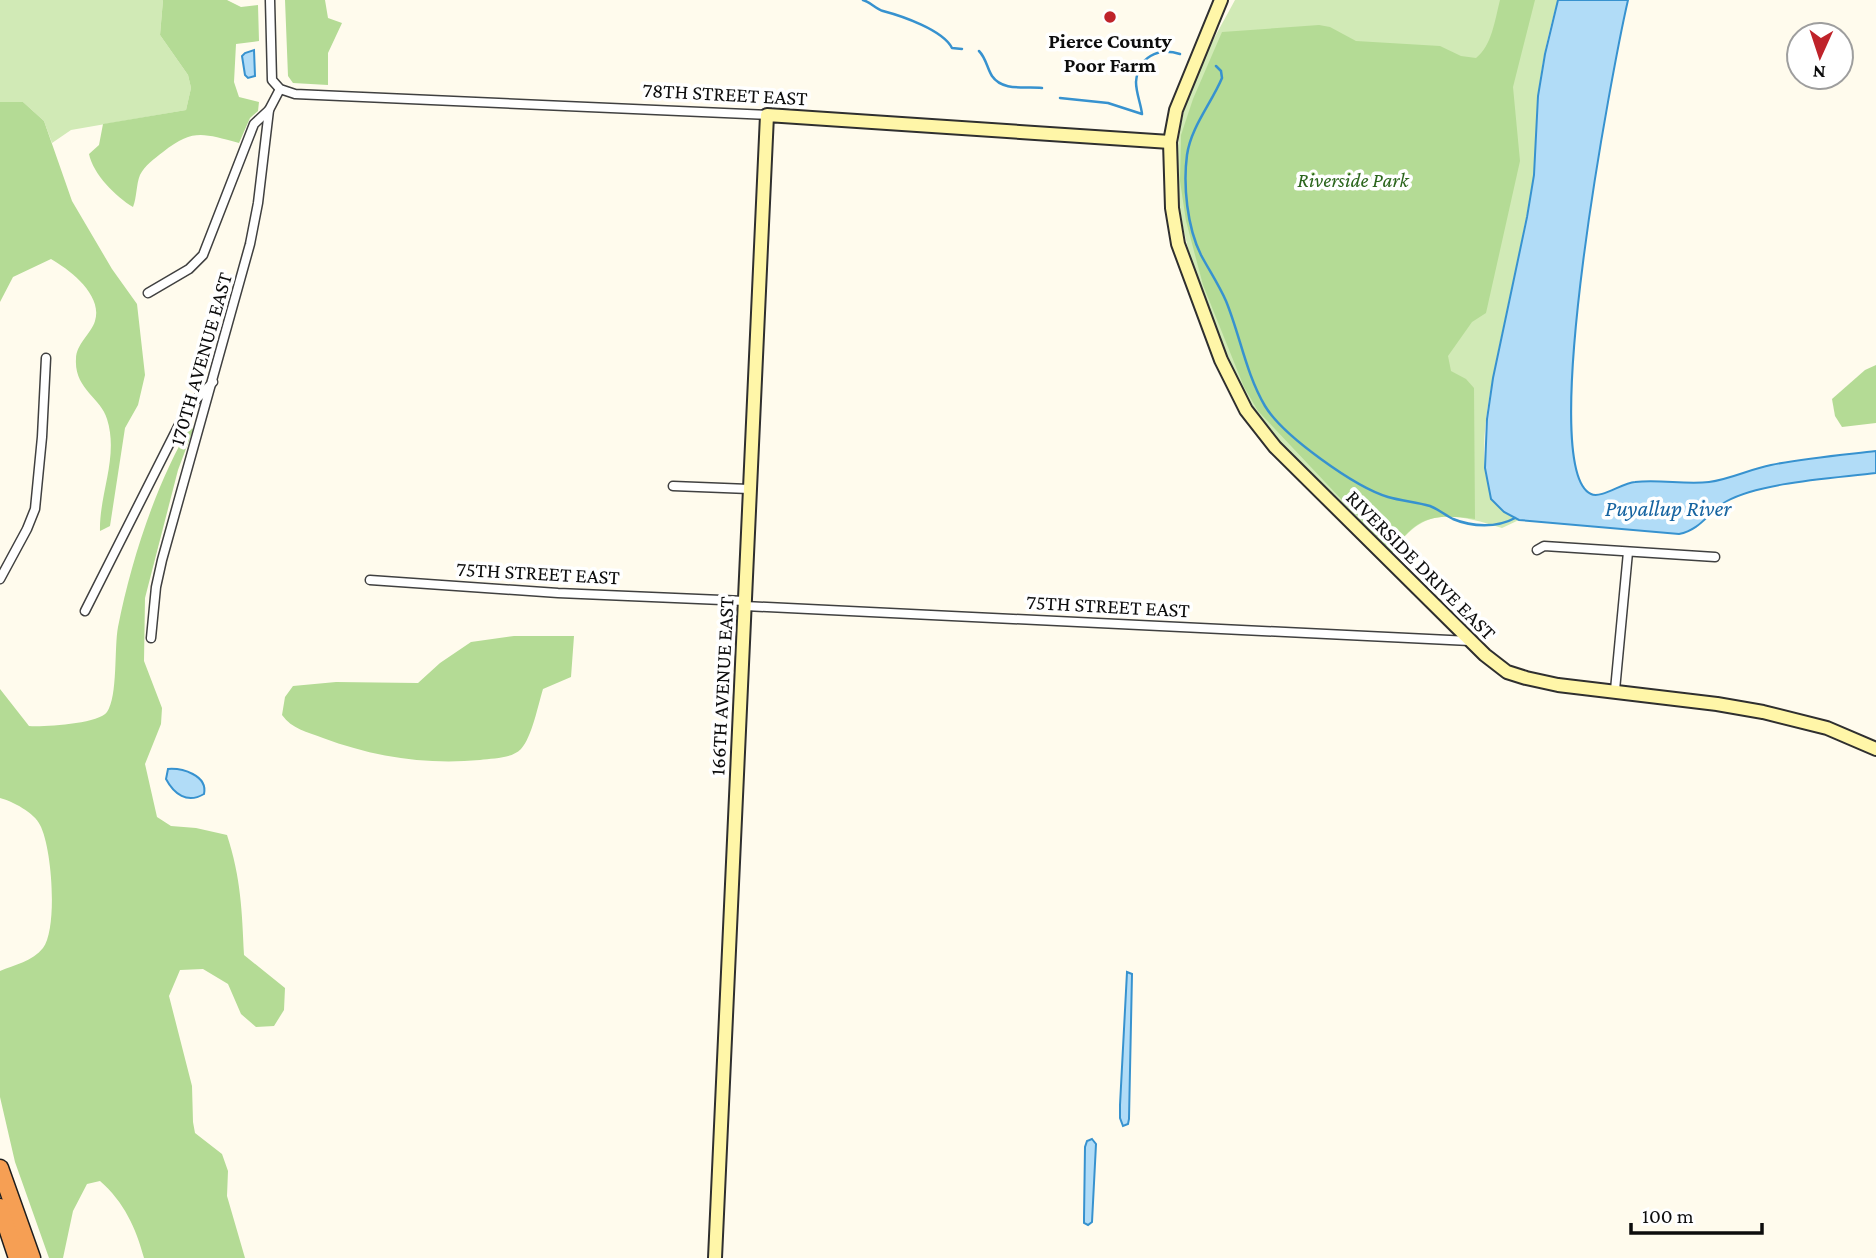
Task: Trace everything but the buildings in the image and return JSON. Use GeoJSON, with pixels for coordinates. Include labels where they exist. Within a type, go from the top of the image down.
{"type":"FeatureCollection","features":[{"type":"Feature","properties":{"kind":"highway"},"geometry":{"type":"LineString","coordinates":[[0,1168],[32,1258]]}},
{"type":"Feature","properties":{"kind":"highway"},"geometry":{"type":"LineString","coordinates":[[0,1207],[17,1258]]}},
{"type":"Feature","properties":{"kind":"street"},"geometry":{"type":"LineString","coordinates":[[270,0],[272,79],[280,89]]}},
{"type":"Feature","properties":{"kind":"street","name":"RIVERSIDE DRIVE EAST"},"geometry":{"type":"LineString","coordinates":[[1221,0],[1183,90],[1170,142],[1171,208],[1178,244],[1221,360],[1246,410],[1275,447],[1485,655],[1516,676],[1558,685],[1717,704],[1776,715],[1827,728],[1876,750]]}},
{"type":"Feature","properties":{"kind":"street","name":"170TH AVENUE EAST"},"geometry":{"type":"LineString","coordinates":[[151,638],[156,587],[162,560],[214,382],[255,223],[269,110],[280,89]]}},
{"type":"Feature","properties":{"kind":"street","name":"78TH STREET EAST"},"geometry":{"type":"LineString","coordinates":[[280,89],[295,94],[767,115],[1170,142]]}},
{"type":"Feature","properties":{"kind":"street"},"geometry":{"type":"LineString","coordinates":[[148,293],[189,270],[203,255],[254,124],[269,110]]}},
{"type":"Feature","properties":{"kind":"street","name":"166TH AVENUE EAST"},"geometry":{"type":"LineString","coordinates":[[715,1258],[767,115]]}},
{"type":"Feature","properties":{"kind":"street"},"geometry":{"type":"LineString","coordinates":[[0,579],[35,509],[46,358]]}},
{"type":"Feature","properties":{"kind":"street"},"geometry":{"type":"LineString","coordinates":[[85,611],[187,409],[214,382]]}},
{"type":"Feature","properties":{"kind":"street"},"geometry":{"type":"LineString","coordinates":[[673,486],[749,489]]}},
{"type":"Feature","properties":{"kind":"street"},"geometry":{"type":"LineString","coordinates":[[1537,550],[1544,546],[1715,557]]}},
{"type":"Feature","properties":{"kind":"street"},"geometry":{"type":"LineString","coordinates":[[1615,690],[1628,552]]}},
{"type":"Feature","properties":{"kind":"street","name":"75TH STREET EAST"},"geometry":{"type":"LineString","coordinates":[[370,580],[558,593],[1471,641]]}},
{"type":"Feature","properties":{"kind":"green space"},"geometry":{"type":"Polygon","coordinates":[[[0,0],[163,0],[160,35],[188,75],[191,88],[186,110],[71,130],[52,143],[44,121],[23,102],[0,102],[0,0]]]}},
{"type":"Feature","properties":{"kind":"green space"},"geometry":{"type":"Polygon","coordinates":[[[163,0],[227,0],[241,7],[258,5],[259,41],[236,44],[234,82],[239,97],[259,102],[258,111],[250,118],[239,143],[199,135],[183,139],[163,152],[147,165],[140,175],[133,207],[106,184],[91,162],[89,154],[99,145],[103,124],[186,110],[191,88],[188,75],[160,35],[163,0]]]}},
{"type":"Feature","properties":{"kind":"green space"},"geometry":{"type":"Polygon","coordinates":[[[285,0],[325,0],[328,18],[342,23],[328,53],[328,85],[293,83],[288,76],[285,0]]]}},
{"type":"Feature","properties":{"kind":"green space","name":"Riverside Park"},"geometry":{"type":"Polygon","coordinates":[[[1235,0],[1558,0],[1541,74],[1532,185],[1486,421],[1484,453],[1488,484],[1500,506],[1519,520],[1502,528],[1454,517],[1428,520],[1404,538],[1392,553],[1274,437],[1236,381],[1191,259],[1179,202],[1177,174],[1183,115],[1192,85],[1235,0]]]}},
{"type":"Feature","properties":{"kind":"green space","name":"Riverside Park"},"geometry":{"type":"Polygon","coordinates":[[[1500,0],[1535,0],[1513,87],[1520,161],[1486,313],[1472,322],[1448,356],[1451,371],[1466,379],[1474,388],[1475,519],[1448,517],[1418,524],[1392,553],[1258,411],[1244,387],[1203,285],[1186,221],[1180,181],[1181,135],[1193,99],[1222,32],[1319,25],[1330,27],[1356,41],[1440,46],[1461,56],[1476,58],[1486,47],[1500,0]]]}},
{"type":"Feature","properties":{"kind":"green space"},"geometry":{"type":"Polygon","coordinates":[[[0,102],[23,102],[44,121],[72,201],[112,269],[137,304],[145,375],[138,405],[125,428],[110,526],[100,531],[110,461],[110,433],[104,412],[79,378],[76,359],[78,349],[95,321],[94,302],[83,284],[51,259],[13,277],[0,302],[0,102]]]}},
{"type":"Feature","properties":{"kind":"green space"},"geometry":{"type":"Polygon","coordinates":[[[1876,365],[1876,423],[1842,427],[1835,416],[1832,399],[1865,370],[1876,365]]]}},
{"type":"Feature","properties":{"kind":"green space"},"geometry":{"type":"Polygon","coordinates":[[[191,425],[193,430],[178,470],[145,598],[144,661],[162,708],[161,724],[145,764],[157,817],[171,826],[227,835],[238,880],[244,955],[285,988],[284,1010],[274,1026],[256,1027],[241,1014],[228,984],[203,969],[180,970],[169,996],[192,1086],[195,1133],[222,1154],[228,1171],[227,1196],[245,1258],[144,1258],[128,1216],[100,1181],[87,1184],[73,1211],[63,1258],[49,1258],[15,1162],[0,1097],[0,971],[29,959],[43,948],[51,923],[52,887],[48,851],[40,825],[23,808],[0,798],[0,689],[29,726],[82,722],[107,712],[113,695],[118,627],[130,576],[156,497],[191,425]]]}},
{"type":"Feature","properties":{"kind":"green space"},"geometry":{"type":"Polygon","coordinates":[[[514,636],[574,636],[571,677],[543,689],[525,744],[512,755],[440,761],[381,755],[311,734],[295,727],[282,715],[285,697],[293,686],[336,682],[418,683],[440,663],[471,642],[514,636]]]}},
{"type":"Feature","properties":{"kind":"water","name":"Puyallup River"},"geometry":{"type":"Polygon","coordinates":[[[1558,0],[1628,0],[1595,177],[1574,343],[1571,415],[1576,468],[1591,494],[1600,494],[1635,482],[1709,482],[1784,463],[1876,451],[1876,473],[1759,489],[1727,501],[1693,529],[1679,534],[1519,520],[1504,512],[1491,499],[1485,468],[1487,419],[1527,217],[1534,175],[1538,96],[1558,0]]]}},
{"type":"Feature","properties":{"kind":"water"},"geometry":{"type":"Polygon","coordinates":[[[254,50],[255,76],[248,78],[245,75],[242,56],[254,50]]]}},
{"type":"Feature","properties":{"kind":"water"},"geometry":{"type":"Polygon","coordinates":[[[168,769],[187,771],[198,777],[204,787],[204,794],[187,798],[177,793],[166,779],[168,769]]]}},
{"type":"Feature","properties":{"kind":"water"},"geometry":{"type":"Polygon","coordinates":[[[1127,972],[1132,974],[1129,1119],[1128,1124],[1123,1126],[1120,1105],[1127,972]]]}},
{"type":"Feature","properties":{"kind":"water"},"geometry":{"type":"Polygon","coordinates":[[[1092,1139],[1096,1144],[1092,1222],[1088,1225],[1084,1223],[1085,1147],[1087,1141],[1092,1139]]]}},
{"type":"Feature","properties":{"kind":"waterway"},"geometry":{"type":"LineString","coordinates":[[863,0],[940,35],[952,48],[962,49]]}},
{"type":"Feature","properties":{"kind":"waterway"},"geometry":{"type":"LineString","coordinates":[[979,51],[992,76],[1002,84],[1042,88]]}},
{"type":"Feature","properties":{"kind":"waterway"},"geometry":{"type":"LineString","coordinates":[[1060,98],[1108,103],[1142,114],[1136,82],[1141,66],[1145,60],[1157,53],[1180,54]]}},
{"type":"Feature","properties":{"kind":"waterway"},"geometry":{"type":"LineString","coordinates":[[1216,66],[1221,71],[1222,78],[1189,145],[1187,206],[1196,244],[1226,301],[1253,381],[1265,406],[1303,445],[1339,472],[1374,491],[1430,506],[1468,524],[1492,525],[1515,518]]}},
{"type":"Feature","properties":{"kind":"place","name":"Pierce County Poor Farm"},"geometry":{"type":"Point","coordinates":[1110,17]}}]}
